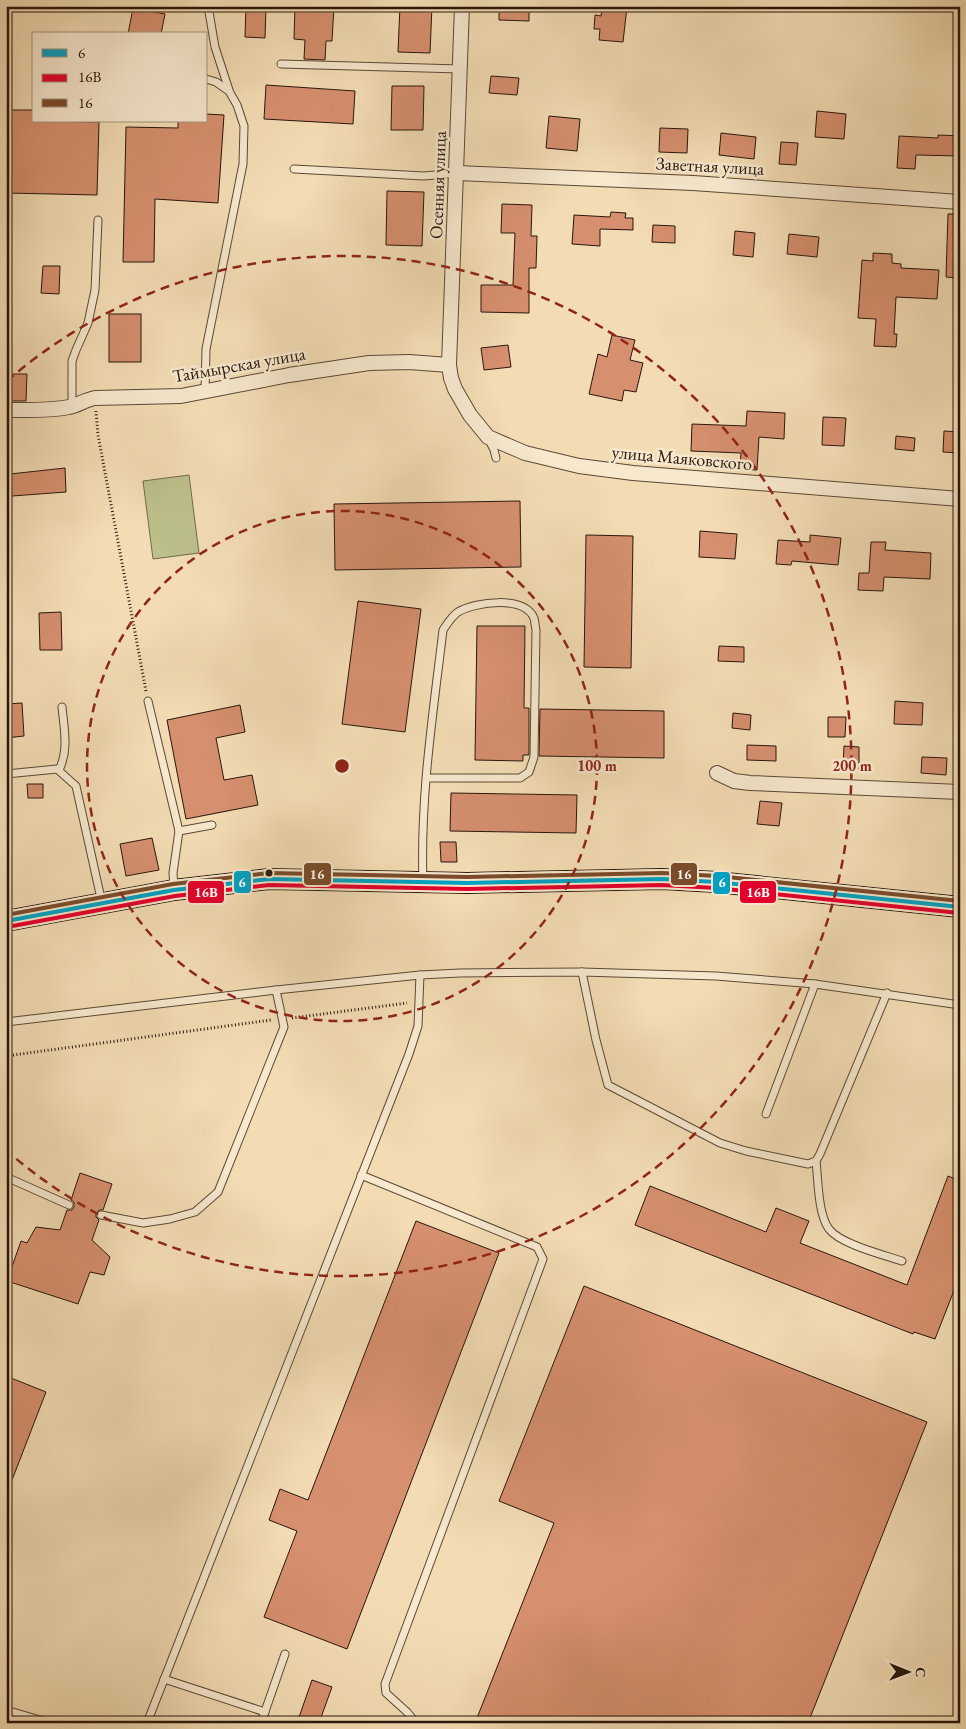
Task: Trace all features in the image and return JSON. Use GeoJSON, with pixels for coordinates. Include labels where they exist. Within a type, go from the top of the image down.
{"type":"FeatureCollection","features":[{"type":"Feature","properties":{"kind":"main road"},"geometry":{"type":"LineString","coordinates":[[6,921],[174,890],[269,879],[423,882],[662,879],[716,882],[960,907]]}},
{"type":"Feature","properties":{"kind":"street","name":"Осенняя улица"},"geometry":{"type":"LineString","coordinates":[[449,365],[462,6]]}},
{"type":"Feature","properties":{"kind":"street","name":"Заветная улица"},"geometry":{"type":"LineString","coordinates":[[457,173],[693,183],[960,202]]}},
{"type":"Feature","properties":{"kind":"street","name":"Таймырская улица"},"geometry":{"type":"LineString","coordinates":[[6,410],[50,410],[72,407],[85,400],[95,398],[181,396],[205,390],[369,363],[409,362],[449,365]]}},
{"type":"Feature","properties":{"kind":"street","name":"улица Маяковского"},"geometry":{"type":"LineString","coordinates":[[449,365],[455,389],[470,416],[488,437],[525,453],[580,466],[633,473],[960,500]]}},
{"type":"Feature","properties":{"kind":"street"},"geometry":{"type":"LineString","coordinates":[[717,773],[734,781],[750,783],[960,792]]}},
{"type":"Feature","properties":{"kind":"lane"},"geometry":{"type":"LineString","coordinates":[[205,390],[206,349],[244,164],[244,126],[237,105],[229,91],[215,47],[208,6]]}},
{"type":"Feature","properties":{"kind":"lane"},"geometry":{"type":"LineString","coordinates":[[281,64],[460,69]]}},
{"type":"Feature","properties":{"kind":"lane"},"geometry":{"type":"LineString","coordinates":[[208,80],[216,82],[229,91]]}},
{"type":"Feature","properties":{"kind":"lane"},"geometry":{"type":"LineString","coordinates":[[294,169],[424,176],[457,173]]}},
{"type":"Feature","properties":{"kind":"lane"},"geometry":{"type":"LineString","coordinates":[[72,407],[72,362],[88,323],[95,290],[98,220]]}},
{"type":"Feature","properties":{"kind":"lane"},"geometry":{"type":"LineString","coordinates":[[488,437],[496,458]]}},
{"type":"Feature","properties":{"kind":"lane"},"geometry":{"type":"LineString","coordinates":[[423,882],[422,850],[426,778],[442,630],[456,613],[483,603],[511,604],[528,610],[534,618],[536,630],[534,757],[529,772],[520,778],[426,778]]}},
{"type":"Feature","properties":{"kind":"lane"},"geometry":{"type":"LineString","coordinates":[[148,701],[179,831],[173,873],[174,890]]}},
{"type":"Feature","properties":{"kind":"lane"},"geometry":{"type":"LineString","coordinates":[[59,770],[63,762],[66,745],[62,707]]}},
{"type":"Feature","properties":{"kind":"lane"},"geometry":{"type":"LineString","coordinates":[[6,774],[51,769],[59,770],[76,786],[102,903]]}},
{"type":"Feature","properties":{"kind":"lane"},"geometry":{"type":"LineString","coordinates":[[179,831],[212,825]]}},
{"type":"Feature","properties":{"kind":"lane"},"geometry":{"type":"LineString","coordinates":[[582,972],[608,1086],[720,1144],[808,1164],[816,1161]]}},
{"type":"Feature","properties":{"kind":"lane"},"geometry":{"type":"LineString","coordinates":[[6,1022],[420,975],[582,972],[716,976],[815,984],[960,1005]]}},
{"type":"Feature","properties":{"kind":"lane"},"geometry":{"type":"LineString","coordinates":[[147,1723],[409,1054],[418,1026],[420,975]]}},
{"type":"Feature","properties":{"kind":"lane"},"geometry":{"type":"LineString","coordinates":[[766,1114],[815,984]]}},
{"type":"Feature","properties":{"kind":"lane"},"geometry":{"type":"LineString","coordinates":[[101,1215],[143,1223],[170,1219],[195,1212],[218,1192],[284,1027],[276,990]]}},
{"type":"Feature","properties":{"kind":"lane"},"geometry":{"type":"LineString","coordinates":[[887,994],[816,1161],[823,1216],[828,1228],[840,1239],[902,1261]]}},
{"type":"Feature","properties":{"kind":"lane"},"geometry":{"type":"LineString","coordinates":[[361,1175],[538,1248],[544,1259],[385,1684],[386,1693],[408,1712],[416,1723]]}},
{"type":"Feature","properties":{"kind":"lane"},"geometry":{"type":"LineString","coordinates":[[6,1177],[69,1204]]}},
{"type":"Feature","properties":{"kind":"lane"},"geometry":{"type":"LineString","coordinates":[[261,1723],[286,1654]]}},
{"type":"Feature","properties":{"kind":"lane"},"geometry":{"type":"LineString","coordinates":[[164,1678],[265,1712]]}},
{"type":"Feature","properties":{"kind":"lane"},"geometry":{"type":"LineString","coordinates":[[6,1710],[50,1723]]}},
{"type":"Feature","properties":{"kind":"path"},"geometry":{"type":"LineString","coordinates":[[95,398],[98,435],[148,701]]}},
{"type":"Feature","properties":{"kind":"path"},"geometry":{"type":"LineString","coordinates":[[6,1056],[419,1002]]}},
{"type":"Feature","properties":{"kind":"green space"},"geometry":{"type":"Polygon","coordinates":[[[189,475],[199,553],[153,559],[143,481],[189,475]]]}},
{"type":"Feature","properties":{"kind":"building"},"geometry":{"type":"Polygon","coordinates":[[[246,6],[266,6],[265,38],[245,37],[246,6]]]}},
{"type":"Feature","properties":{"kind":"building"},"geometry":{"type":"Polygon","coordinates":[[[295,6],[334,6],[332,41],[326,41],[325,60],[304,59],[305,40],[294,39],[295,6]]]}},
{"type":"Feature","properties":{"kind":"building"},"geometry":{"type":"Polygon","coordinates":[[[400,6],[432,6],[430,53],[398,52],[400,6]]]}},
{"type":"Feature","properties":{"kind":"building"},"geometry":{"type":"Polygon","coordinates":[[[499,6],[529,6],[529,21],[499,20],[499,6]]]}},
{"type":"Feature","properties":{"kind":"building"},"geometry":{"type":"Polygon","coordinates":[[[602,6],[627,7],[623,42],[599,40],[600,29],[594,29],[595,15],[601,16],[602,6]]]}},
{"type":"Feature","properties":{"kind":"building"},"geometry":{"type":"Polygon","coordinates":[[[133,8],[165,14],[161,32],[128,32],[133,8]]]}},
{"type":"Feature","properties":{"kind":"building"},"geometry":{"type":"Polygon","coordinates":[[[491,76],[519,78],[517,95],[489,93],[491,76]]]}},
{"type":"Feature","properties":{"kind":"building"},"geometry":{"type":"Polygon","coordinates":[[[266,85],[355,91],[353,124],[264,119],[266,85]]]}},
{"type":"Feature","properties":{"kind":"building"},"geometry":{"type":"Polygon","coordinates":[[[392,86],[424,86],[423,130],[391,130],[392,86]]]}},
{"type":"Feature","properties":{"kind":"building"},"geometry":{"type":"Polygon","coordinates":[[[6,110],[32,110],[32,122],[99,122],[97,195],[6,193],[6,110]]]}},
{"type":"Feature","properties":{"kind":"building"},"geometry":{"type":"Polygon","coordinates":[[[817,111],[846,114],[844,139],[815,137],[817,111]]]}},
{"type":"Feature","properties":{"kind":"building"},"geometry":{"type":"Polygon","coordinates":[[[208,114],[224,115],[218,203],[155,199],[154,262],[123,262],[126,127],[178,128],[178,122],[208,122],[208,114]]]}},
{"type":"Feature","properties":{"kind":"building"},"geometry":{"type":"Polygon","coordinates":[[[549,116],[580,119],[577,151],[546,148],[549,116]]]}},
{"type":"Feature","properties":{"kind":"building"},"geometry":{"type":"Polygon","coordinates":[[[660,128],[688,129],[687,153],[659,152],[660,128]]]}},
{"type":"Feature","properties":{"kind":"building"},"geometry":{"type":"Polygon","coordinates":[[[721,133],[756,137],[754,159],[719,155],[721,133]]]}},
{"type":"Feature","properties":{"kind":"building"},"geometry":{"type":"Polygon","coordinates":[[[938,135],[960,136],[960,156],[916,155],[915,169],[897,168],[899,136],[938,138],[938,135]]]}},
{"type":"Feature","properties":{"kind":"building"},"geometry":{"type":"Polygon","coordinates":[[[781,142],[798,143],[796,165],[779,164],[781,142]]]}},
{"type":"Feature","properties":{"kind":"building"},"geometry":{"type":"Polygon","coordinates":[[[387,191],[424,192],[422,246],[386,245],[387,191]]]}},
{"type":"Feature","properties":{"kind":"building"},"geometry":{"type":"Polygon","coordinates":[[[502,204],[532,205],[531,236],[537,236],[536,268],[529,268],[529,313],[481,312],[481,285],[513,285],[515,233],[501,233],[502,204]]]}},
{"type":"Feature","properties":{"kind":"building"},"geometry":{"type":"Polygon","coordinates":[[[611,212],[626,213],[625,218],[633,218],[633,230],[600,229],[600,246],[572,244],[574,215],[610,217],[611,212]]]}},
{"type":"Feature","properties":{"kind":"building"},"geometry":{"type":"Polygon","coordinates":[[[948,214],[960,214],[960,278],[946,277],[948,214]]]}},
{"type":"Feature","properties":{"kind":"building"},"geometry":{"type":"Polygon","coordinates":[[[653,225],[675,226],[675,243],[652,242],[653,225]]]}},
{"type":"Feature","properties":{"kind":"building"},"geometry":{"type":"Polygon","coordinates":[[[735,231],[755,233],[753,257],[733,255],[735,231]]]}},
{"type":"Feature","properties":{"kind":"building"},"geometry":{"type":"Polygon","coordinates":[[[789,234],[819,237],[817,257],[787,254],[789,234]]]}},
{"type":"Feature","properties":{"kind":"building"},"geometry":{"type":"Polygon","coordinates":[[[873,253],[892,254],[892,263],[901,264],[901,268],[939,270],[937,299],[896,297],[894,334],[897,334],[896,347],[874,346],[876,319],[858,318],[862,260],[873,261],[873,253]]]}},
{"type":"Feature","properties":{"kind":"building"},"geometry":{"type":"Polygon","coordinates":[[[43,266],[60,266],[59,294],[41,293],[43,266]]]}},
{"type":"Feature","properties":{"kind":"building"},"geometry":{"type":"Polygon","coordinates":[[[109,314],[141,314],[141,362],[109,362],[109,314]]]}},
{"type":"Feature","properties":{"kind":"building"},"geometry":{"type":"Polygon","coordinates":[[[612,335],[635,340],[630,360],[643,363],[636,392],[624,390],[622,401],[589,394],[598,354],[607,357],[612,335]]]}},
{"type":"Feature","properties":{"kind":"building"},"geometry":{"type":"Polygon","coordinates":[[[508,345],[511,367],[484,370],[481,348],[508,345]]]}},
{"type":"Feature","properties":{"kind":"building"},"geometry":{"type":"Polygon","coordinates":[[[9,374],[27,374],[26,401],[9,401],[9,374]]]}},
{"type":"Feature","properties":{"kind":"building"},"geometry":{"type":"Polygon","coordinates":[[[747,411],[785,413],[784,439],[759,437],[757,470],[740,469],[741,453],[691,451],[692,424],[746,426],[747,411]]]}},
{"type":"Feature","properties":{"kind":"building"},"geometry":{"type":"Polygon","coordinates":[[[823,417],[846,418],[844,446],[822,445],[823,417]]]}},
{"type":"Feature","properties":{"kind":"building"},"geometry":{"type":"Polygon","coordinates":[[[944,431],[960,432],[960,453],[943,452],[944,431]]]}},
{"type":"Feature","properties":{"kind":"building"},"geometry":{"type":"Polygon","coordinates":[[[896,436],[915,438],[914,451],[895,449],[896,436]]]}},
{"type":"Feature","properties":{"kind":"building"},"geometry":{"type":"Polygon","coordinates":[[[65,468],[66,492],[12,496],[10,474],[65,468]]]}},
{"type":"Feature","properties":{"kind":"building"},"geometry":{"type":"Polygon","coordinates":[[[520,501],[521,567],[335,570],[334,504],[520,501]]]}},
{"type":"Feature","properties":{"kind":"building"},"geometry":{"type":"Polygon","coordinates":[[[700,531],[737,534],[735,559],[699,557],[700,531]]]}},
{"type":"Feature","properties":{"kind":"building"},"geometry":{"type":"Polygon","coordinates":[[[586,535],[633,536],[631,668],[584,667],[586,535]]]}},
{"type":"Feature","properties":{"kind":"building"},"geometry":{"type":"Polygon","coordinates":[[[810,535],[841,538],[838,565],[792,561],[791,565],[776,564],[778,540],[810,542],[810,535]]]}},
{"type":"Feature","properties":{"kind":"building"},"geometry":{"type":"Polygon","coordinates":[[[871,542],[886,542],[885,550],[931,553],[930,579],[884,577],[883,591],[858,590],[859,573],[869,573],[871,542]]]}},
{"type":"Feature","properties":{"kind":"building"},"geometry":{"type":"Polygon","coordinates":[[[358,601],[421,609],[405,732],[342,724],[358,601]]]}},
{"type":"Feature","properties":{"kind":"building"},"geometry":{"type":"Polygon","coordinates":[[[61,612],[62,650],[40,650],[39,613],[61,612]]]}},
{"type":"Feature","properties":{"kind":"building"},"geometry":{"type":"Polygon","coordinates":[[[477,626],[525,626],[524,708],[529,708],[529,755],[523,755],[523,761],[475,760],[477,626]]]}},
{"type":"Feature","properties":{"kind":"building"},"geometry":{"type":"Polygon","coordinates":[[[719,646],[744,647],[744,662],[718,661],[719,646]]]}},
{"type":"Feature","properties":{"kind":"building"},"geometry":{"type":"Polygon","coordinates":[[[895,701],[923,703],[922,725],[894,724],[895,701]]]}},
{"type":"Feature","properties":{"kind":"building"},"geometry":{"type":"Polygon","coordinates":[[[22,703],[24,736],[6,738],[6,704],[22,703]]]}},
{"type":"Feature","properties":{"kind":"building"},"geometry":{"type":"Polygon","coordinates":[[[240,705],[245,732],[216,738],[224,780],[252,775],[258,805],[186,819],[167,720],[240,705]]]}},
{"type":"Feature","properties":{"kind":"building"},"geometry":{"type":"Polygon","coordinates":[[[540,709],[664,711],[664,758],[539,756],[540,709]]]}},
{"type":"Feature","properties":{"kind":"building"},"geometry":{"type":"Polygon","coordinates":[[[733,713],[751,715],[750,730],[732,728],[733,713]]]}},
{"type":"Feature","properties":{"kind":"building"},"geometry":{"type":"Polygon","coordinates":[[[828,717],[846,717],[845,737],[828,737],[828,717]]]}},
{"type":"Feature","properties":{"kind":"building"},"geometry":{"type":"Polygon","coordinates":[[[747,745],[776,746],[776,761],[747,760],[747,745]]]}},
{"type":"Feature","properties":{"kind":"building"},"geometry":{"type":"Polygon","coordinates":[[[844,746],[859,747],[859,769],[843,768],[844,746]]]}},
{"type":"Feature","properties":{"kind":"building"},"geometry":{"type":"Polygon","coordinates":[[[922,757],[947,758],[946,775],[921,773],[922,757]]]}},
{"type":"Feature","properties":{"kind":"building"},"geometry":{"type":"Polygon","coordinates":[[[27,784],[43,784],[43,798],[28,798],[27,784]]]}},
{"type":"Feature","properties":{"kind":"building"},"geometry":{"type":"Polygon","coordinates":[[[451,793],[577,795],[576,833],[450,831],[451,793]]]}},
{"type":"Feature","properties":{"kind":"building"},"geometry":{"type":"Polygon","coordinates":[[[760,801],[782,803],[779,826],[757,824],[760,801]]]}},
{"type":"Feature","properties":{"kind":"building"},"geometry":{"type":"Polygon","coordinates":[[[152,838],[159,870],[126,876],[120,844],[152,838]]]}},
{"type":"Feature","properties":{"kind":"building"},"geometry":{"type":"Polygon","coordinates":[[[440,842],[456,842],[457,862],[441,862],[440,842]]]}},
{"type":"Feature","properties":{"kind":"building"},"geometry":{"type":"Polygon","coordinates":[[[80,1173],[112,1184],[103,1210],[99,1210],[96,1214],[99,1220],[92,1240],[110,1257],[104,1275],[90,1272],[78,1304],[7,1281],[21,1241],[27,1243],[36,1227],[60,1230],[67,1210],[72,1210],[74,1207],[74,1202],[71,1200],[80,1173]]]}},
{"type":"Feature","properties":{"kind":"building"},"geometry":{"type":"Polygon","coordinates":[[[948,1176],[960,1181],[960,1289],[955,1288],[935,1339],[914,1332],[913,1334],[635,1225],[650,1186],[766,1232],[776,1208],[809,1221],[800,1243],[907,1285],[948,1176]]]}},
{"type":"Feature","properties":{"kind":"building"},"geometry":{"type":"Polygon","coordinates":[[[416,1221],[499,1253],[347,1649],[264,1617],[297,1531],[269,1520],[280,1489],[308,1500],[416,1221]]]}},
{"type":"Feature","properties":{"kind":"building"},"geometry":{"type":"Polygon","coordinates":[[[584,1286],[927,1422],[808,1723],[475,1723],[554,1523],[499,1501],[584,1286]]]}},
{"type":"Feature","properties":{"kind":"building"},"geometry":{"type":"Polygon","coordinates":[[[6,1376],[46,1392],[7,1493],[6,1493],[6,1376]]]}},
{"type":"Feature","properties":{"kind":"building"},"geometry":{"type":"Polygon","coordinates":[[[312,1680],[332,1687],[319,1723],[297,1723],[312,1680]]]}},
{"type":"Feature","properties":{"kind":"transit line","name":"16"},"geometry":{"type":"LineString","coordinates":[[6,915],[173,884],[269,873],[467,877],[662,873],[717,876],[960,901]]}},
{"type":"Feature","properties":{"kind":"transit line","name":"6"},"geometry":{"type":"LineString","coordinates":[[6,921],[174,890],[269,879],[467,883],[662,879],[716,882],[960,907]]}},
{"type":"Feature","properties":{"kind":"transit line","name":"16В"},"geometry":{"type":"LineString","coordinates":[[7,927],[175,896],[269,885],[467,889],[662,885],[716,888],[959,913]]}}]}
